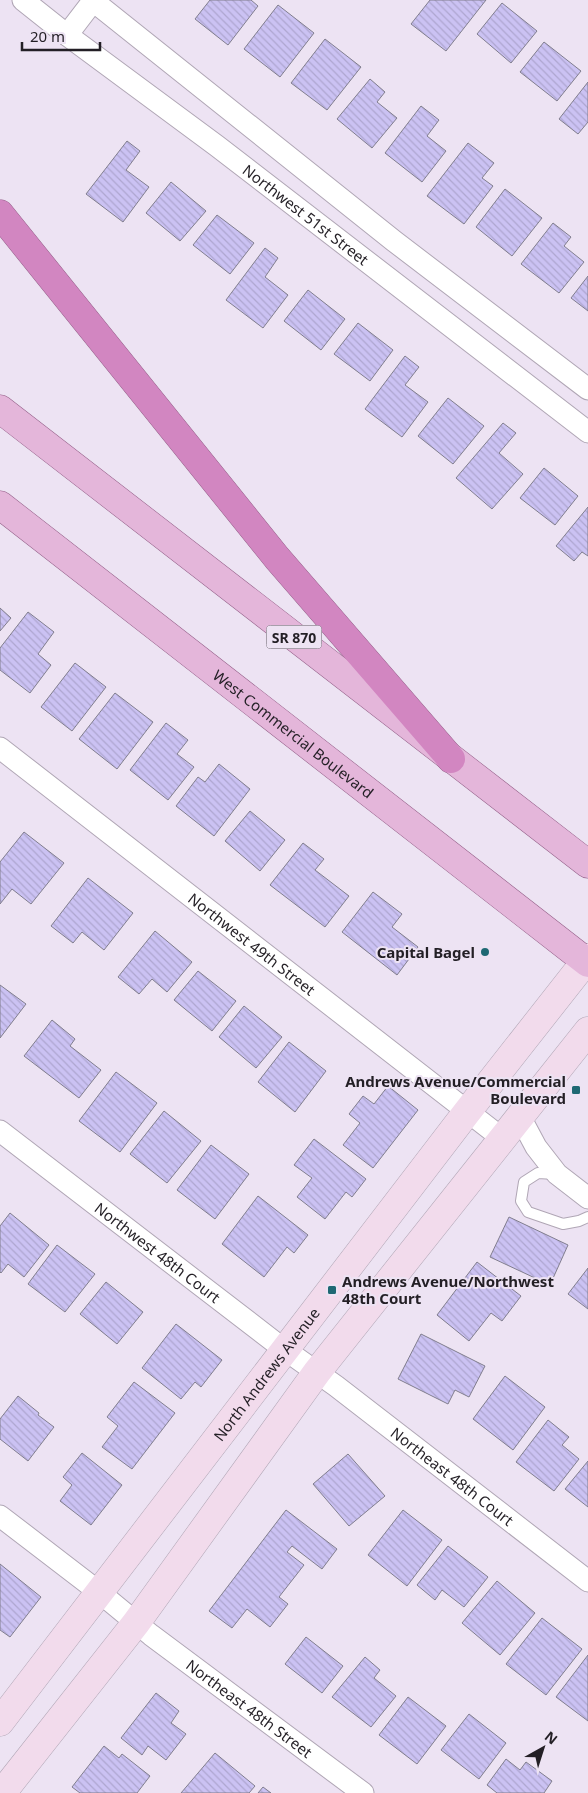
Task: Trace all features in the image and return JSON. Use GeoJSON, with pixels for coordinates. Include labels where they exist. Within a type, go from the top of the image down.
{"type":"FeatureCollection","features":[{"type":"Feature","properties":{"kind":"highway"},"geometry":{"type":"LineString","coordinates":[[0,214],[277,558],[452,759]]}},
{"type":"Feature","properties":{"kind":"main road","name":"SR 870"},"geometry":{"type":"LineString","coordinates":[[0,409],[588,864]]}},
{"type":"Feature","properties":{"kind":"main road","name":"West Commercial Boulevard"},"geometry":{"type":"LineString","coordinates":[[0,505],[587,961]]}},
{"type":"Feature","properties":{"kind":"main road","name":"North Andrews Avenue"},"geometry":{"type":"LineString","coordinates":[[0,1722],[467,1112],[587,961]]}},
{"type":"Feature","properties":{"kind":"main road"},"geometry":{"type":"LineString","coordinates":[[2,1793],[136,1623],[317,1372],[588,1031]]}},
{"type":"Feature","properties":{"kind":"street","name":"Northwest 51st Street"},"geometry":{"type":"LineString","coordinates":[[23,0],[67,35],[217,146],[588,432]]}},
{"type":"Feature","properties":{"kind":"street"},"geometry":{"type":"LineString","coordinates":[[67,35],[92,1],[394,241],[588,389]]}},
{"type":"Feature","properties":{"kind":"street","name":"Northwest 49th Street"},"geometry":{"type":"LineString","coordinates":[[0,748],[503,1139]]}},
{"type":"Feature","properties":{"kind":"street"},"geometry":{"type":"LineString","coordinates":[[520,1117],[536,1147],[557,1174],[588,1198]]}},
{"type":"Feature","properties":{"kind":"street","name":"Northwest 48th Court"},"geometry":{"type":"LineString","coordinates":[[0,1131],[317,1372]]}},
{"type":"Feature","properties":{"kind":"street","name":"Northeast 48th Court"},"geometry":{"type":"LineString","coordinates":[[317,1372],[588,1581]]}},
{"type":"Feature","properties":{"kind":"street","name":"Northeast 48th Street"},"geometry":{"type":"LineString","coordinates":[[0,1516],[136,1623],[363,1793]]}},
{"type":"Feature","properties":{"kind":"lane"},"geometry":{"type":"LineString","coordinates":[[557,1174],[538,1173],[524,1182],[521,1201],[528,1212],[563,1224],[588,1217]]}},
{"type":"Feature","properties":{"kind":"building"},"geometry":{"type":"Polygon","coordinates":[[[210,0],[251,0],[258,6],[228,45],[195,19],[210,0]]]}},
{"type":"Feature","properties":{"kind":"building"},"geometry":{"type":"Polygon","coordinates":[[[430,0],[486,0],[446,51],[411,24],[430,0]]]}},
{"type":"Feature","properties":{"kind":"building"},"geometry":{"type":"Polygon","coordinates":[[[502,3],[537,31],[511,63],[477,34],[502,3]]]}},
{"type":"Feature","properties":{"kind":"building"},"geometry":{"type":"Polygon","coordinates":[[[278,5],[314,33],[280,77],[244,49],[278,5]]]}},
{"type":"Feature","properties":{"kind":"building"},"geometry":{"type":"Polygon","coordinates":[[[325,39],[361,67],[327,110],[291,83],[325,39]]]}},
{"type":"Feature","properties":{"kind":"building"},"geometry":{"type":"Polygon","coordinates":[[[544,42],[581,71],[557,101],[520,72],[544,42]]]}},
{"type":"Feature","properties":{"kind":"building"},"geometry":{"type":"Polygon","coordinates":[[[370,79],[385,92],[377,102],[397,118],[372,148],[337,119],[370,79]]]}},
{"type":"Feature","properties":{"kind":"building"},"geometry":{"type":"Polygon","coordinates":[[[588,82],[588,122],[578,134],[559,119],[588,82]]]}},
{"type":"Feature","properties":{"kind":"building"},"geometry":{"type":"Polygon","coordinates":[[[421,106],[439,120],[427,136],[446,151],[422,182],[385,153],[421,106]]]}},
{"type":"Feature","properties":{"kind":"building"},"geometry":{"type":"Polygon","coordinates":[[[127,141],[140,151],[126,170],[149,187],[123,222],[86,194],[127,141]]]}},
{"type":"Feature","properties":{"kind":"building"},"geometry":{"type":"Polygon","coordinates":[[[468,143],[494,163],[482,178],[493,186],[464,224],[427,196],[468,143]]]}},
{"type":"Feature","properties":{"kind":"building"},"geometry":{"type":"Polygon","coordinates":[[[171,182],[206,211],[180,241],[146,213],[171,182]]]}},
{"type":"Feature","properties":{"kind":"building"},"geometry":{"type":"Polygon","coordinates":[[[505,189],[542,218],[512,256],[476,227],[505,189]]]}},
{"type":"Feature","properties":{"kind":"building"},"geometry":{"type":"Polygon","coordinates":[[[217,215],[254,243],[230,274],[193,245],[217,215]]]}},
{"type":"Feature","properties":{"kind":"building"},"geometry":{"type":"Polygon","coordinates":[[[553,223],[571,237],[564,246],[584,262],[559,293],[521,264],[553,223]]]}},
{"type":"Feature","properties":{"kind":"building"},"geometry":{"type":"Polygon","coordinates":[[[265,248],[278,258],[265,277],[288,295],[263,328],[226,300],[265,248]]]}},
{"type":"Feature","properties":{"kind":"building"},"geometry":{"type":"Polygon","coordinates":[[[588,276],[588,311],[571,298],[588,276]]]}},
{"type":"Feature","properties":{"kind":"building"},"geometry":{"type":"Polygon","coordinates":[[[308,290],[345,319],[321,350],[284,321],[308,290]]]}},
{"type":"Feature","properties":{"kind":"building"},"geometry":{"type":"Polygon","coordinates":[[[358,323],[393,350],[370,381],[334,354],[358,323]]]}},
{"type":"Feature","properties":{"kind":"building"},"geometry":{"type":"Polygon","coordinates":[[[405,356],[419,367],[405,385],[428,402],[402,437],[365,409],[405,356]]]}},
{"type":"Feature","properties":{"kind":"building"},"geometry":{"type":"Polygon","coordinates":[[[448,398],[484,426],[453,464],[418,436],[448,398]]]}},
{"type":"Feature","properties":{"kind":"building"},"geometry":{"type":"Polygon","coordinates":[[[503,423],[516,433],[499,453],[523,474],[492,509],[456,478],[503,423]]]}},
{"type":"Feature","properties":{"kind":"building"},"geometry":{"type":"Polygon","coordinates":[[[544,468],[578,496],[555,525],[520,498],[544,468]]]}},
{"type":"Feature","properties":{"kind":"building"},"geometry":{"type":"Polygon","coordinates":[[[588,507],[588,556],[582,552],[574,561],[556,546],[588,507]]]}},
{"type":"Feature","properties":{"kind":"building"},"geometry":{"type":"Polygon","coordinates":[[[0,608],[11,618],[0,631],[0,608]]]}},
{"type":"Feature","properties":{"kind":"building"},"geometry":{"type":"Polygon","coordinates":[[[28,612],[54,632],[38,654],[51,665],[30,693],[0,670],[0,648],[28,612]]]}},
{"type":"Feature","properties":{"kind":"building"},"geometry":{"type":"Polygon","coordinates":[[[75,663],[106,687],[72,731],[41,707],[75,663]]]}},
{"type":"Feature","properties":{"kind":"building"},"geometry":{"type":"Polygon","coordinates":[[[115,693],[153,722],[117,769],[79,739],[115,693]]]}},
{"type":"Feature","properties":{"kind":"building"},"geometry":{"type":"Polygon","coordinates":[[[166,723],[188,740],[177,754],[194,767],[168,800],[130,770],[166,723]]]}},
{"type":"Feature","properties":{"kind":"building"},"geometry":{"type":"Polygon","coordinates":[[[219,764],[250,789],[214,836],[176,806],[198,777],[205,782],[219,764]]]}},
{"type":"Feature","properties":{"kind":"building"},"geometry":{"type":"Polygon","coordinates":[[[250,811],[285,840],[260,871],[225,841],[250,811]]]}},
{"type":"Feature","properties":{"kind":"building"},"geometry":{"type":"Polygon","coordinates":[[[24,832],[64,863],[31,904],[12,889],[0,904],[0,862],[24,832]]]}},
{"type":"Feature","properties":{"kind":"building"},"geometry":{"type":"Polygon","coordinates":[[[303,843],[324,859],[315,870],[349,896],[325,927],[270,885],[303,843]]]}},
{"type":"Feature","properties":{"kind":"building"},"geometry":{"type":"Polygon","coordinates":[[[88,878],[133,913],[104,950],[82,932],[73,943],[51,926],[88,878]]]}},
{"type":"Feature","properties":{"kind":"building"},"geometry":{"type":"Polygon","coordinates":[[[373,892],[402,914],[392,927],[418,947],[397,975],[342,932],[373,892]]]}},
{"type":"Feature","properties":{"kind":"building"},"geometry":{"type":"Polygon","coordinates":[[[155,931],[192,962],[167,992],[152,979],[139,994],[118,977],[155,931]]]}},
{"type":"Feature","properties":{"kind":"building"},"geometry":{"type":"Polygon","coordinates":[[[198,971],[236,1001],[212,1031],[174,1000],[198,971]]]}},
{"type":"Feature","properties":{"kind":"building"},"geometry":{"type":"Polygon","coordinates":[[[0,985],[26,1004],[0,1038],[0,985]]]}},
{"type":"Feature","properties":{"kind":"building"},"geometry":{"type":"Polygon","coordinates":[[[244,1006],[282,1037],[256,1068],[219,1037],[244,1006]]]}},
{"type":"Feature","properties":{"kind":"building"},"geometry":{"type":"Polygon","coordinates":[[[52,1020],[75,1039],[70,1046],[101,1070],[79,1098],[24,1056],[52,1020]]]}},
{"type":"Feature","properties":{"kind":"building"},"geometry":{"type":"Polygon","coordinates":[[[289,1042],[326,1071],[295,1112],[258,1082],[289,1042]]]}},
{"type":"Feature","properties":{"kind":"building"},"geometry":{"type":"Polygon","coordinates":[[[116,1072],[157,1103],[120,1152],[79,1121],[116,1072]]]}},
{"type":"Feature","properties":{"kind":"building"},"geometry":{"type":"Polygon","coordinates":[[[388,1086],[418,1110],[373,1168],[343,1145],[360,1123],[349,1114],[363,1096],[374,1104],[388,1086]]]}},
{"type":"Feature","properties":{"kind":"building"},"geometry":{"type":"Polygon","coordinates":[[[164,1111],[201,1141],[167,1183],[130,1154],[164,1111]]]}},
{"type":"Feature","properties":{"kind":"building"},"geometry":{"type":"Polygon","coordinates":[[[314,1139],[366,1179],[352,1197],[346,1192],[325,1219],[297,1197],[312,1178],[294,1165],[314,1139]]]}},
{"type":"Feature","properties":{"kind":"building"},"geometry":{"type":"Polygon","coordinates":[[[211,1145],[249,1174],[215,1219],[177,1190],[211,1145]]]}},
{"type":"Feature","properties":{"kind":"building"},"geometry":{"type":"Polygon","coordinates":[[[258,1196],[308,1235],[294,1253],[287,1247],[264,1277],[222,1244],[258,1196]]]}},
{"type":"Feature","properties":{"kind":"building"},"geometry":{"type":"Polygon","coordinates":[[[10,1213],[49,1245],[24,1277],[8,1264],[0,1272],[0,1226],[10,1213]]]}},
{"type":"Feature","properties":{"kind":"building"},"geometry":{"type":"Polygon","coordinates":[[[509,1217],[568,1245],[550,1285],[490,1257],[509,1217]]]}},
{"type":"Feature","properties":{"kind":"building"},"geometry":{"type":"Polygon","coordinates":[[[57,1245],[95,1274],[65,1312],[28,1284],[57,1245]]]}},
{"type":"Feature","properties":{"kind":"building"},"geometry":{"type":"Polygon","coordinates":[[[477,1262],[521,1296],[502,1321],[491,1313],[469,1341],[437,1315],[477,1262]]]}},
{"type":"Feature","properties":{"kind":"building"},"geometry":{"type":"Polygon","coordinates":[[[588,1268],[588,1309],[568,1294],[588,1268]]]}},
{"type":"Feature","properties":{"kind":"building"},"geometry":{"type":"Polygon","coordinates":[[[106,1282],[143,1312],[117,1344],[80,1314],[106,1282]]]}},
{"type":"Feature","properties":{"kind":"building"},"geometry":{"type":"Polygon","coordinates":[[[176,1324],[222,1360],[201,1387],[195,1382],[181,1399],[142,1368],[176,1324]]]}},
{"type":"Feature","properties":{"kind":"building"},"geometry":{"type":"Polygon","coordinates":[[[421,1334],[485,1366],[469,1397],[455,1390],[448,1404],[398,1379],[421,1334]]]}},
{"type":"Feature","properties":{"kind":"building"},"geometry":{"type":"Polygon","coordinates":[[[505,1376],[545,1407],[513,1450],[473,1419],[505,1376]]]}},
{"type":"Feature","properties":{"kind":"building"},"geometry":{"type":"Polygon","coordinates":[[[134,1382],[175,1413],[132,1469],[102,1447],[118,1426],[107,1417],[134,1382]]]}},
{"type":"Feature","properties":{"kind":"building"},"geometry":{"type":"Polygon","coordinates":[[[18,1396],[54,1427],[28,1461],[0,1439],[0,1419],[18,1396]]]}},
{"type":"Feature","properties":{"kind":"building"},"geometry":{"type":"Polygon","coordinates":[[[548,1420],[569,1437],[562,1445],[579,1459],[554,1491],[516,1462],[548,1420]]]}},
{"type":"Feature","properties":{"kind":"building"},"geometry":{"type":"Polygon","coordinates":[[[82,1453],[122,1485],[91,1525],[60,1501],[72,1485],[63,1477],[82,1453]]]}},
{"type":"Feature","properties":{"kind":"building"},"geometry":{"type":"Polygon","coordinates":[[[348,1454],[385,1496],[349,1526],[313,1484],[348,1454]]]}},
{"type":"Feature","properties":{"kind":"building"},"geometry":{"type":"Polygon","coordinates":[[[588,1461],[588,1507],[565,1489],[588,1461]]]}},
{"type":"Feature","properties":{"kind":"building"},"geometry":{"type":"Polygon","coordinates":[[[286,1510],[337,1549],[322,1569],[292,1546],[287,1552],[304,1565],[279,1597],[288,1604],[270,1627],[247,1609],[232,1628],[209,1611],[286,1510]]]}},
{"type":"Feature","properties":{"kind":"building"},"geometry":{"type":"Polygon","coordinates":[[[403,1510],[442,1540],[407,1586],[368,1555],[403,1510]]]}},
{"type":"Feature","properties":{"kind":"building"},"geometry":{"type":"Polygon","coordinates":[[[448,1546],[488,1577],[464,1607],[442,1590],[435,1600],[417,1585],[448,1546]]]}},
{"type":"Feature","properties":{"kind":"building"},"geometry":{"type":"Polygon","coordinates":[[[0,1564],[41,1597],[10,1637],[0,1630],[0,1564]]]}},
{"type":"Feature","properties":{"kind":"building"},"geometry":{"type":"Polygon","coordinates":[[[497,1581],[535,1613],[500,1655],[462,1623],[497,1581]]]}},
{"type":"Feature","properties":{"kind":"building"},"geometry":{"type":"Polygon","coordinates":[[[542,1618],[582,1649],[546,1695],[506,1664],[542,1618]]]}},
{"type":"Feature","properties":{"kind":"building"},"geometry":{"type":"Polygon","coordinates":[[[306,1637],[343,1666],[322,1693],[285,1664],[306,1637]]]}},
{"type":"Feature","properties":{"kind":"building"},"geometry":{"type":"Polygon","coordinates":[[[588,1655],[588,1721],[556,1697],[588,1655]]]}},
{"type":"Feature","properties":{"kind":"building"},"geometry":{"type":"Polygon","coordinates":[[[365,1657],[380,1670],[374,1678],[396,1696],[371,1727],[332,1697],[365,1657]]]}},
{"type":"Feature","properties":{"kind":"building"},"geometry":{"type":"Polygon","coordinates":[[[156,1693],[179,1711],[171,1723],[186,1734],[166,1760],[148,1746],[142,1755],[121,1738],[156,1693]]]}},
{"type":"Feature","properties":{"kind":"building"},"geometry":{"type":"Polygon","coordinates":[[[408,1697],[446,1726],[417,1764],[379,1735],[408,1697]]]}},
{"type":"Feature","properties":{"kind":"building"},"geometry":{"type":"Polygon","coordinates":[[[469,1714],[506,1743],[479,1779],[441,1750],[469,1714]]]}},
{"type":"Feature","properties":{"kind":"building"},"geometry":{"type":"Polygon","coordinates":[[[104,1746],[119,1758],[122,1754],[150,1776],[137,1793],[80,1793],[72,1787],[104,1746]]]}},
{"type":"Feature","properties":{"kind":"building"},"geometry":{"type":"Polygon","coordinates":[[[215,1753],[255,1786],[249,1793],[181,1793],[215,1753]]]}},
{"type":"Feature","properties":{"kind":"building"},"geometry":{"type":"Polygon","coordinates":[[[506,1759],[520,1770],[526,1762],[552,1781],[544,1793],[497,1793],[487,1785],[506,1759]]]}},
{"type":"Feature","properties":{"kind":"building"},"geometry":{"type":"Polygon","coordinates":[[[263,1787],[271,1793],[258,1793],[263,1787]]]}},
{"type":"Feature","properties":{"kind":"place","name":"Capital Bagel"},"geometry":{"type":"Point","coordinates":[485,952]}},
{"type":"Feature","properties":{"kind":"place","name":"Andrews Avenue/Commercial Boulevard"},"geometry":{"type":"Point","coordinates":[576,1090]}},
{"type":"Feature","properties":{"kind":"place","name":"Andrews Avenue/Northwest 48th Court"},"geometry":{"type":"Point","coordinates":[332,1290]}}]}
